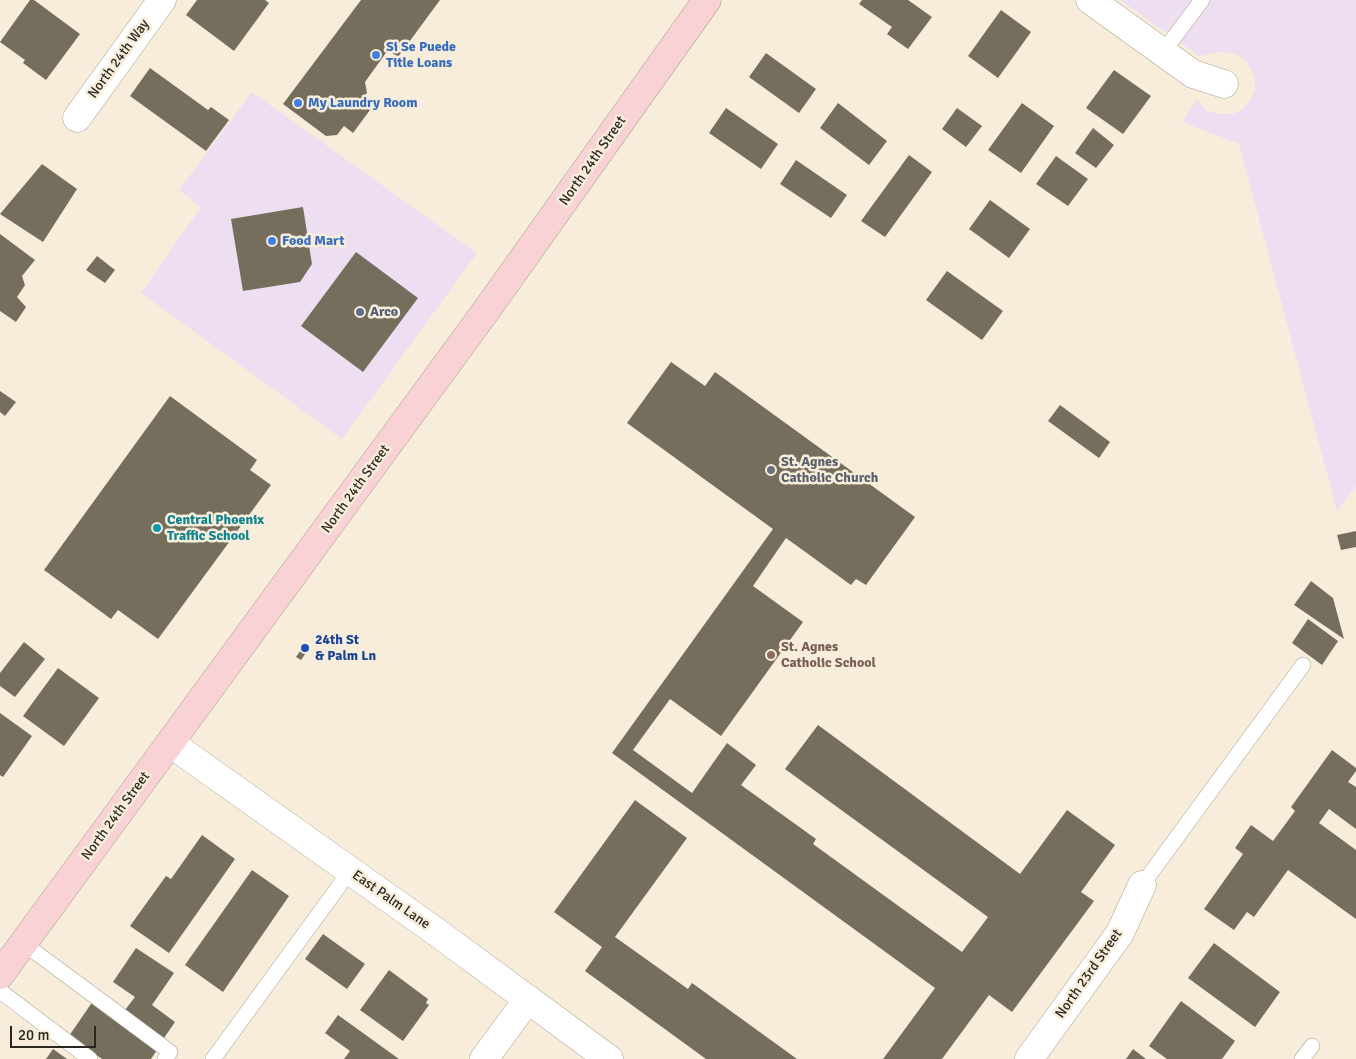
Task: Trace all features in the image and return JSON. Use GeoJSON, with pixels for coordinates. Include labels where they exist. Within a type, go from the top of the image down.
{"type":"FeatureCollection","features":[{"type":"Feature","properties":{"kind":"main road","name":"North 24th Street"},"geometry":{"type":"LineString","coordinates":[[0,975],[488,308],[707,0]]}},
{"type":"Feature","properties":{"kind":"street","name":"North 24th Way"},"geometry":{"type":"LineString","coordinates":[[77,118],[162,0]]}},
{"type":"Feature","properties":{"kind":"street"},"geometry":{"type":"LineString","coordinates":[[1090,0],[1193,74],[1224,84]]}},
{"type":"Feature","properties":{"kind":"street","name":"East Palm Lane"},"geometry":{"type":"LineString","coordinates":[[170,743],[609,1059]]}},
{"type":"Feature","properties":{"kind":"street","name":"North 23rd Street"},"geometry":{"type":"LineString","coordinates":[[1029,1059],[1120,933],[1142,885]]}},
{"type":"Feature","properties":{"kind":"street"},"geometry":{"type":"LineString","coordinates":[[484,1059],[528,999]]}},
{"type":"Feature","properties":{"kind":"lane"},"geometry":{"type":"LineString","coordinates":[[1163,52],[1202,0]]}},
{"type":"Feature","properties":{"kind":"lane"},"geometry":{"type":"LineString","coordinates":[[1142,885],[1303,665]]}},
{"type":"Feature","properties":{"kind":"lane"},"geometry":{"type":"LineString","coordinates":[[212,1059],[350,871]]}},
{"type":"Feature","properties":{"kind":"lane"},"geometry":{"type":"LineString","coordinates":[[23,943],[170,1052],[165,1059]]}},
{"type":"Feature","properties":{"kind":"lane"},"geometry":{"type":"LineString","coordinates":[[0,992],[90,1059]]}},
{"type":"Feature","properties":{"kind":"lane"},"geometry":{"type":"LineString","coordinates":[[1302,1059],[1312,1046]]}},
{"type":"Feature","properties":{"kind":"shaded area"},"geometry":{"type":"Polygon","coordinates":[[[1120,0],[1356,0],[1356,486],[1337,511],[1239,144],[1182,122],[1197,99],[1206,110],[1217,114],[1233,114],[1241,110],[1250,101],[1255,91],[1255,80],[1251,69],[1245,60],[1232,53],[1220,52],[1199,56],[1120,0]]]}},
{"type":"Feature","properties":{"kind":"shaded area"},"geometry":{"type":"Polygon","coordinates":[[[252,92],[477,253],[342,439],[141,293],[201,207],[179,190],[252,92]]]}},
{"type":"Feature","properties":{"kind":"building"},"geometry":{"type":"Polygon","coordinates":[[[30,0],[34,0],[80,34],[46,80],[23,63],[25,60],[0,42],[30,0]]]}},
{"type":"Feature","properties":{"kind":"building"},"geometry":{"type":"Polygon","coordinates":[[[197,0],[265,0],[269,3],[234,51],[186,15],[197,0]]]}},
{"type":"Feature","properties":{"kind":"building"},"geometry":{"type":"Polygon","coordinates":[[[361,0],[440,0],[398,57],[388,50],[365,82],[367,93],[360,102],[370,110],[353,133],[344,126],[337,135],[326,136],[283,104],[361,0]]]}},
{"type":"Feature","properties":{"kind":"building"},"geometry":{"type":"Polygon","coordinates":[[[862,0],[908,0],[932,17],[908,49],[887,34],[892,27],[859,4],[862,0]]]}},
{"type":"Feature","properties":{"kind":"building"},"geometry":{"type":"Polygon","coordinates":[[[1001,10],[1031,32],[998,78],[968,56],[1001,10]]]}},
{"type":"Feature","properties":{"kind":"building"},"geometry":{"type":"Polygon","coordinates":[[[766,53],[816,89],[799,113],[749,77],[766,53]]]}},
{"type":"Feature","properties":{"kind":"building"},"geometry":{"type":"Polygon","coordinates":[[[150,68],[208,110],[211,107],[229,120],[206,151],[130,96],[150,68]]]}},
{"type":"Feature","properties":{"kind":"building"},"geometry":{"type":"Polygon","coordinates":[[[1114,70],[1151,96],[1123,134],[1086,108],[1114,70]]]}},
{"type":"Feature","properties":{"kind":"building"},"geometry":{"type":"Polygon","coordinates":[[[838,103],[887,141],[869,165],[820,128],[838,103]]]}},
{"type":"Feature","properties":{"kind":"building"},"geometry":{"type":"Polygon","coordinates":[[[1022,103],[1054,126],[1021,173],[988,150],[1022,103]]]}},
{"type":"Feature","properties":{"kind":"building"},"geometry":{"type":"Polygon","coordinates":[[[726,108],[778,144],[761,169],[709,133],[726,108]]]}},
{"type":"Feature","properties":{"kind":"building"},"geometry":{"type":"Polygon","coordinates":[[[957,108],[982,126],[966,147],[942,129],[957,108]]]}},
{"type":"Feature","properties":{"kind":"building"},"geometry":{"type":"Polygon","coordinates":[[[1093,128],[1114,145],[1096,168],[1075,153],[1093,128]]]}},
{"type":"Feature","properties":{"kind":"building"},"geometry":{"type":"Polygon","coordinates":[[[909,155],[932,172],[885,237],[861,221],[909,155]]]}},
{"type":"Feature","properties":{"kind":"building"},"geometry":{"type":"Polygon","coordinates":[[[1056,156],[1088,179],[1068,206],[1036,184],[1056,156]]]}},
{"type":"Feature","properties":{"kind":"building"},"geometry":{"type":"Polygon","coordinates":[[[796,160],[847,195],[831,218],[780,184],[796,160]]]}},
{"type":"Feature","properties":{"kind":"building"},"geometry":{"type":"Polygon","coordinates":[[[42,164],[77,189],[43,242],[0,214],[42,164]]]}},
{"type":"Feature","properties":{"kind":"building"},"geometry":{"type":"Polygon","coordinates":[[[990,200],[1030,229],[1009,258],[969,229],[990,200]]]}},
{"type":"Feature","properties":{"kind":"building","name":"Food Mart"},"geometry":{"type":"Polygon","coordinates":[[[303,207],[312,264],[300,282],[243,291],[231,219],[303,207]]]}},
{"type":"Feature","properties":{"kind":"building"},"geometry":{"type":"Polygon","coordinates":[[[0,234],[35,260],[22,276],[25,285],[17,297],[26,307],[16,322],[0,311],[0,234]]]}},
{"type":"Feature","properties":{"kind":"building","name":"Arco"},"geometry":{"type":"Polygon","coordinates":[[[356,252],[418,298],[363,372],[301,326],[356,252]]]}},
{"type":"Feature","properties":{"kind":"building"},"geometry":{"type":"Polygon","coordinates":[[[97,256],[115,270],[105,283],[86,270],[97,256]]]}},
{"type":"Feature","properties":{"kind":"building"},"geometry":{"type":"Polygon","coordinates":[[[947,271],[1003,311],[982,340],[926,300],[947,271]]]}},
{"type":"Feature","properties":{"kind":"building"},"geometry":{"type":"Polygon","coordinates":[[[671,362],[705,386],[715,372],[915,517],[866,585],[856,579],[851,585],[786,538],[753,586],[803,622],[721,736],[670,699],[633,750],[692,793],[727,743],[756,765],[741,785],[816,839],[813,844],[962,952],[988,917],[785,769],[818,725],[1020,874],[1067,810],[1115,845],[1081,892],[1094,901],[1012,1012],[989,995],[942,1059],[883,1059],[935,988],[612,753],[773,529],[627,423],[671,362]]]}},
{"type":"Feature","properties":{"kind":"building"},"geometry":{"type":"Polygon","coordinates":[[[0,391],[16,402],[5,416],[0,412],[0,391]]]}},
{"type":"Feature","properties":{"kind":"building","name":"Central Phoenix Traffic School"},"geometry":{"type":"Polygon","coordinates":[[[170,396],[257,460],[250,470],[271,485],[158,639],[118,610],[111,619],[44,570],[170,396]]]}},
{"type":"Feature","properties":{"kind":"building"},"geometry":{"type":"Polygon","coordinates":[[[1060,405],[1110,442],[1099,458],[1048,421],[1060,405]]]}},
{"type":"Feature","properties":{"kind":"building"},"geometry":{"type":"Polygon","coordinates":[[[1356,531],[1356,547],[1341,550],[1337,535],[1356,531]]]}},
{"type":"Feature","properties":{"kind":"building"},"geometry":{"type":"Polygon","coordinates":[[[1311,581],[1333,598],[1344,639],[1294,605],[1311,581]]]}},
{"type":"Feature","properties":{"kind":"building"},"geometry":{"type":"Polygon","coordinates":[[[1308,619],[1338,641],[1322,665],[1292,643],[1308,619]]]}},
{"type":"Feature","properties":{"kind":"building"},"geometry":{"type":"Polygon","coordinates":[[[24,642],[45,659],[15,697],[0,686],[0,673],[24,642]]]}},
{"type":"Feature","properties":{"kind":"building"},"geometry":{"type":"Polygon","coordinates":[[[305,644],[310,647],[301,660],[296,657],[305,644]]]}},
{"type":"Feature","properties":{"kind":"building"},"geometry":{"type":"Polygon","coordinates":[[[58,668],[99,698],[64,746],[23,716],[58,668]]]}},
{"type":"Feature","properties":{"kind":"building"},"geometry":{"type":"Polygon","coordinates":[[[0,713],[32,736],[3,777],[0,775],[0,713]]]}},
{"type":"Feature","properties":{"kind":"building"},"geometry":{"type":"Polygon","coordinates":[[[1332,750],[1356,768],[1348,782],[1356,787],[1356,829],[1329,809],[1319,823],[1356,850],[1356,919],[1288,870],[1254,917],[1247,912],[1234,930],[1204,909],[1243,854],[1235,848],[1251,825],[1273,841],[1295,811],[1291,807],[1332,750]]]}},
{"type":"Feature","properties":{"kind":"building"},"geometry":{"type":"Polygon","coordinates":[[[635,800],[687,838],[615,937],[688,989],[692,983],[797,1059],[706,1059],[585,971],[602,947],[554,912],[635,800]]]}},
{"type":"Feature","properties":{"kind":"building"},"geometry":{"type":"Polygon","coordinates":[[[202,835],[235,859],[169,953],[130,926],[166,876],[171,879],[202,835]]]}},
{"type":"Feature","properties":{"kind":"building"},"geometry":{"type":"Polygon","coordinates":[[[252,870],[289,896],[223,992],[185,965],[252,870]]]}},
{"type":"Feature","properties":{"kind":"building"},"geometry":{"type":"Polygon","coordinates":[[[323,934],[365,964],[347,989],[305,959],[323,934]]]}},
{"type":"Feature","properties":{"kind":"building"},"geometry":{"type":"Polygon","coordinates":[[[1214,943],[1280,992],[1255,1027],[1188,978],[1214,943]]]}},
{"type":"Feature","properties":{"kind":"building"},"geometry":{"type":"Polygon","coordinates":[[[136,948],[174,973],[152,1005],[175,1022],[162,1041],[125,1010],[135,997],[113,982],[136,948]]]}},
{"type":"Feature","properties":{"kind":"building"},"geometry":{"type":"Polygon","coordinates":[[[389,970],[428,999],[426,1003],[429,1005],[403,1041],[360,1010],[389,970]]]}},
{"type":"Feature","properties":{"kind":"building"},"geometry":{"type":"Polygon","coordinates":[[[93,1001],[159,1047],[151,1059],[102,1059],[69,1036],[93,1001]]]}},
{"type":"Feature","properties":{"kind":"building"},"geometry":{"type":"Polygon","coordinates":[[[1181,1001],[1235,1041],[1222,1059],[1167,1059],[1149,1046],[1181,1001]]]}},
{"type":"Feature","properties":{"kind":"building"},"geometry":{"type":"Polygon","coordinates":[[[338,1015],[399,1059],[344,1059],[350,1051],[325,1033],[338,1015]]]}},
{"type":"Feature","properties":{"kind":"building"},"geometry":{"type":"Polygon","coordinates":[[[53,1049],[67,1059],[46,1059],[53,1049]]]}},
{"type":"Feature","properties":{"kind":"building"},"geometry":{"type":"Polygon","coordinates":[[[1133,1049],[1146,1059],[1126,1059],[1133,1049]]]}},
{"type":"Feature","properties":{"kind":"place","name":"Si Se Puede Title Loans"},"geometry":{"type":"Point","coordinates":[376,55]}},
{"type":"Feature","properties":{"kind":"place","name":"My Laundry Room"},"geometry":{"type":"Point","coordinates":[298,103]}},
{"type":"Feature","properties":{"kind":"place","name":"Food Mart"},"geometry":{"type":"Point","coordinates":[272,241]}},
{"type":"Feature","properties":{"kind":"place","name":"Arco"},"geometry":{"type":"Point","coordinates":[360,312]}},
{"type":"Feature","properties":{"kind":"place","name":"St. Agnes Catholic Church"},"geometry":{"type":"Point","coordinates":[771,470]}},
{"type":"Feature","properties":{"kind":"place","name":"Central Phoenix Traffic School"},"geometry":{"type":"Point","coordinates":[157,528]}},
{"type":"Feature","properties":{"kind":"place","name":"24th St & Palm Ln"},"geometry":{"type":"Point","coordinates":[305,648]}},
{"type":"Feature","properties":{"kind":"place","name":"St. Agnes Catholic School"},"geometry":{"type":"Point","coordinates":[771,655]}}]}
